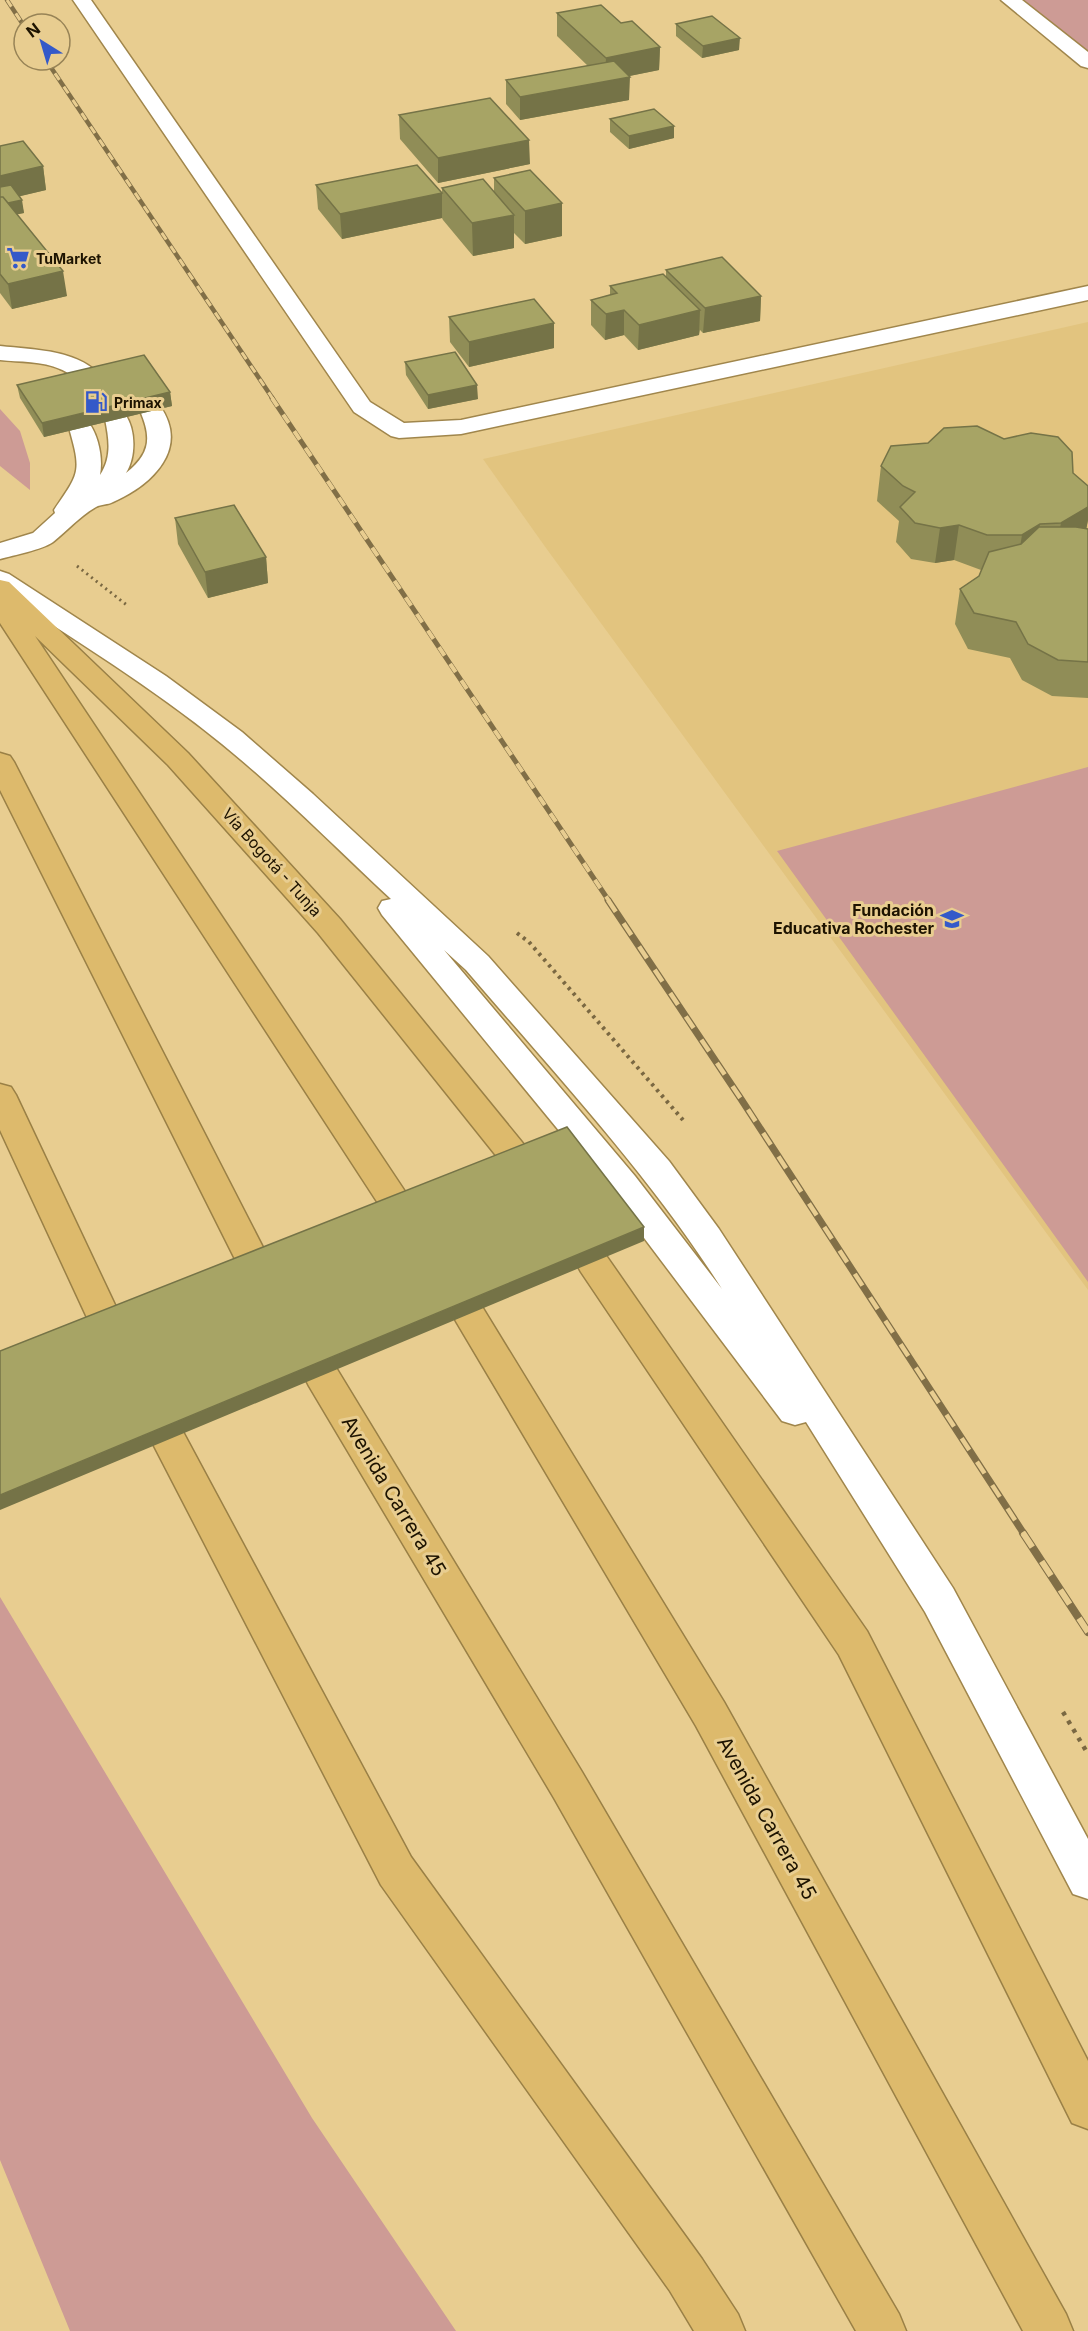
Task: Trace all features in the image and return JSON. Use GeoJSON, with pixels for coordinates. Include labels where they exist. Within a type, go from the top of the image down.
{"type":"FeatureCollection","features":[{"type":"Feature","properties":{"kind":"highway","name":"Vía Bogotá - Tunja"},"geometry":{"type":"LineString","coordinates":[[0,588],[178,759],[306,900],[518,1160]]}},
{"type":"Feature","properties":{"kind":"highway"},"geometry":{"type":"LineString","coordinates":[[0,604],[399,1208]]}},
{"type":"Feature","properties":{"kind":"highway"},"geometry":{"type":"LineString","coordinates":[[0,762],[255,1265]]}},
{"type":"Feature","properties":{"kind":"highway"},"geometry":{"type":"LineString","coordinates":[[0,1095],[107,1324]]}},
{"type":"Feature","properties":{"kind":"highway"},"geometry":{"type":"LineString","coordinates":[[593,1263],[853,1643],[1088,2108]]}},
{"type":"Feature","properties":{"kind":"highway","name":"Avenida Carrera 45"},"geometry":{"type":"LineString","coordinates":[[469,1314],[710,1714],[1049,2331]]}},
{"type":"Feature","properties":{"kind":"highway","name":"Avenida Carrera 45"},"geometry":{"type":"LineString","coordinates":[[322,1376],[568,1785],[882,2331]]}},
{"type":"Feature","properties":{"kind":"highway"},"geometry":{"type":"LineString","coordinates":[[169,1440],[396,1871],[686,2275],[721,2331]]}},
{"type":"Feature","properties":{"kind":"street"},"geometry":{"type":"LineString","coordinates":[[82,0],[362,407],[399,431],[461,427],[1088,293]]}},
{"type":"Feature","properties":{"kind":"street"},"geometry":{"type":"LineString","coordinates":[[1010,0],[1088,62]]}},
{"type":"Feature","properties":{"kind":"street"},"geometry":{"type":"LineString","coordinates":[[4,348],[101,373]]}},
{"type":"Feature","properties":{"kind":"street"},"geometry":{"type":"LineString","coordinates":[[4,348],[28,362],[51,382]]}},
{"type":"Feature","properties":{"kind":"street"},"geometry":{"type":"LineString","coordinates":[[59,522],[131,483],[154,460],[159,445],[160,431],[152,411]]}},
{"type":"Feature","properties":{"kind":"street"},"geometry":{"type":"LineString","coordinates":[[0,551],[42,538],[59,522],[103,489],[117,468],[122,443],[117,419]]}},
{"type":"Feature","properties":{"kind":"street"},"geometry":{"type":"LineString","coordinates":[[59,522],[85,486],[89,455],[81,428]]}},
{"type":"Feature","properties":{"kind":"street"},"geometry":{"type":"LineString","coordinates":[[0,579],[156,682],[232,738],[303,800],[477,963],[657,1170],[707,1238],[939,1600],[1088,1880]]}},
{"type":"Feature","properties":{"kind":"shaded area"},"geometry":{"type":"Polygon","coordinates":[[[1021,0],[1088,0],[1088,55],[1021,0]]]}},
{"type":"Feature","properties":{"kind":"shaded area","name":"Fundación Educativa Rochester"},"geometry":{"type":"Polygon","coordinates":[[[1088,322],[1088,1290],[483,459],[1088,322]]]}},
{"type":"Feature","properties":{"kind":"shaded area"},"geometry":{"type":"Polygon","coordinates":[[[0,409],[20,431],[30,463],[30,490],[0,466],[0,409]]]}},
{"type":"Feature","properties":{"kind":"shaded area"},"geometry":{"type":"Polygon","coordinates":[[[1088,767],[1088,1282],[777,851],[1088,767]]]}},
{"type":"Feature","properties":{"kind":"shaded area"},"geometry":{"type":"Polygon","coordinates":[[[0,1597],[312,2118],[456,2331],[70,2331],[0,2160],[0,1597]]]}},
{"type":"Feature","properties":{"kind":"building"},"geometry":{"type":"Polygon","coordinates":[[[601,5],[621,23],[632,21],[660,47],[606,58],[557,13],[601,5]]]}},
{"type":"Feature","properties":{"kind":"building"},"geometry":{"type":"Polygon","coordinates":[[[712,16],[740,38],[703,46],[676,24],[712,16]]]}},
{"type":"Feature","properties":{"kind":"building"},"geometry":{"type":"Polygon","coordinates":[[[614,61],[630,77],[520,97],[506,80],[614,61]]]}},
{"type":"Feature","properties":{"kind":"building"},"geometry":{"type":"Polygon","coordinates":[[[490,98],[529,140],[438,158],[399,115],[490,98]]]}},
{"type":"Feature","properties":{"kind":"building"},"geometry":{"type":"Polygon","coordinates":[[[654,109],[674,126],[629,136],[610,119],[654,109]]]}},
{"type":"Feature","properties":{"kind":"building"},"geometry":{"type":"Polygon","coordinates":[[[23,141],[43,166],[0,176],[0,146],[23,141]]]}},
{"type":"Feature","properties":{"kind":"building"},"geometry":{"type":"Polygon","coordinates":[[[417,165],[442,193],[340,214],[316,185],[417,165]]]}},
{"type":"Feature","properties":{"kind":"building"},"geometry":{"type":"Polygon","coordinates":[[[530,170],[562,203],[525,211],[494,178],[530,170]]]}},
{"type":"Feature","properties":{"kind":"building"},"geometry":{"type":"Polygon","coordinates":[[[483,179],[514,215],[472,223],[442,188],[483,179]]]}},
{"type":"Feature","properties":{"kind":"building"},"geometry":{"type":"Polygon","coordinates":[[[11,185],[22,200],[8,203],[0,197],[0,187],[11,185]]]}},
{"type":"Feature","properties":{"kind":"building"},"geometry":{"type":"Polygon","coordinates":[[[0,197],[3,197],[63,271],[8,284],[0,274],[0,197]]]}},
{"type":"Feature","properties":{"kind":"building"},"geometry":{"type":"Polygon","coordinates":[[[722,257],[761,296],[705,308],[666,270],[722,257]]]}},
{"type":"Feature","properties":{"kind":"building"},"geometry":{"type":"Polygon","coordinates":[[[663,274],[700,310],[639,325],[624,310],[606,314],[591,300],[617,293],[610,286],[663,274]]]}},
{"type":"Feature","properties":{"kind":"building"},"geometry":{"type":"Polygon","coordinates":[[[534,299],[554,323],[469,342],[449,317],[534,299]]]}},
{"type":"Feature","properties":{"kind":"building"},"geometry":{"type":"Polygon","coordinates":[[[455,352],[477,385],[428,395],[405,362],[455,352]]]}},
{"type":"Feature","properties":{"kind":"building","name":"Primax"},"geometry":{"type":"Polygon","coordinates":[[[144,355],[170,392],[42,423],[17,385],[144,355]]]}},
{"type":"Feature","properties":{"kind":"building"},"geometry":{"type":"Polygon","coordinates":[[[977,426],[1004,439],[1031,433],[1058,437],[1072,452],[1073,473],[1088,486],[1088,507],[1061,523],[1040,524],[1022,535],[987,535],[959,525],[940,528],[915,523],[900,507],[915,492],[903,486],[881,466],[891,446],[928,443],[944,428],[977,426]]]}},
{"type":"Feature","properties":{"kind":"building"},"geometry":{"type":"Polygon","coordinates":[[[234,505],[266,557],[205,572],[175,518],[234,505]]]}},
{"type":"Feature","properties":{"kind":"building"},"geometry":{"type":"Polygon","coordinates":[[[1039,527],[1088,529],[1088,662],[1058,660],[1028,644],[1016,622],[974,613],[960,589],[979,576],[989,552],[1021,544],[1039,527]]]}},
{"type":"Feature","properties":{"kind":"building"},"geometry":{"type":"Polygon","coordinates":[[[567,1127],[644,1227],[0,1495],[0,1351],[567,1127]]]}},
{"type":"Feature","properties":{"kind":"railway"},"geometry":{"type":"LineString","coordinates":[[7,0],[15,12]]}},
{"type":"Feature","properties":{"kind":"railway"},"geometry":{"type":"LineString","coordinates":[[54,72],[273,399]]}},
{"type":"Feature","properties":{"kind":"railway"},"geometry":{"type":"LineString","coordinates":[[272,398],[609,901]]}},
{"type":"Feature","properties":{"kind":"railway"},"geometry":{"type":"LineString","coordinates":[[608,900],[741,1099],[1024,1534]]}},
{"type":"Feature","properties":{"kind":"railway"},"geometry":{"type":"LineString","coordinates":[[1023,1533],[1088,1632]]}},
{"type":"Feature","properties":{"kind":"place","name":"TuMarket"},"geometry":{"type":"Point","coordinates":[18,258]}},
{"type":"Feature","properties":{"kind":"place","name":"Primax"},"geometry":{"type":"Point","coordinates":[96,402]}},
{"type":"Feature","properties":{"kind":"place","name":"Fundación Educativa Rochester"},"geometry":{"type":"Point","coordinates":[952,919]}}]}
